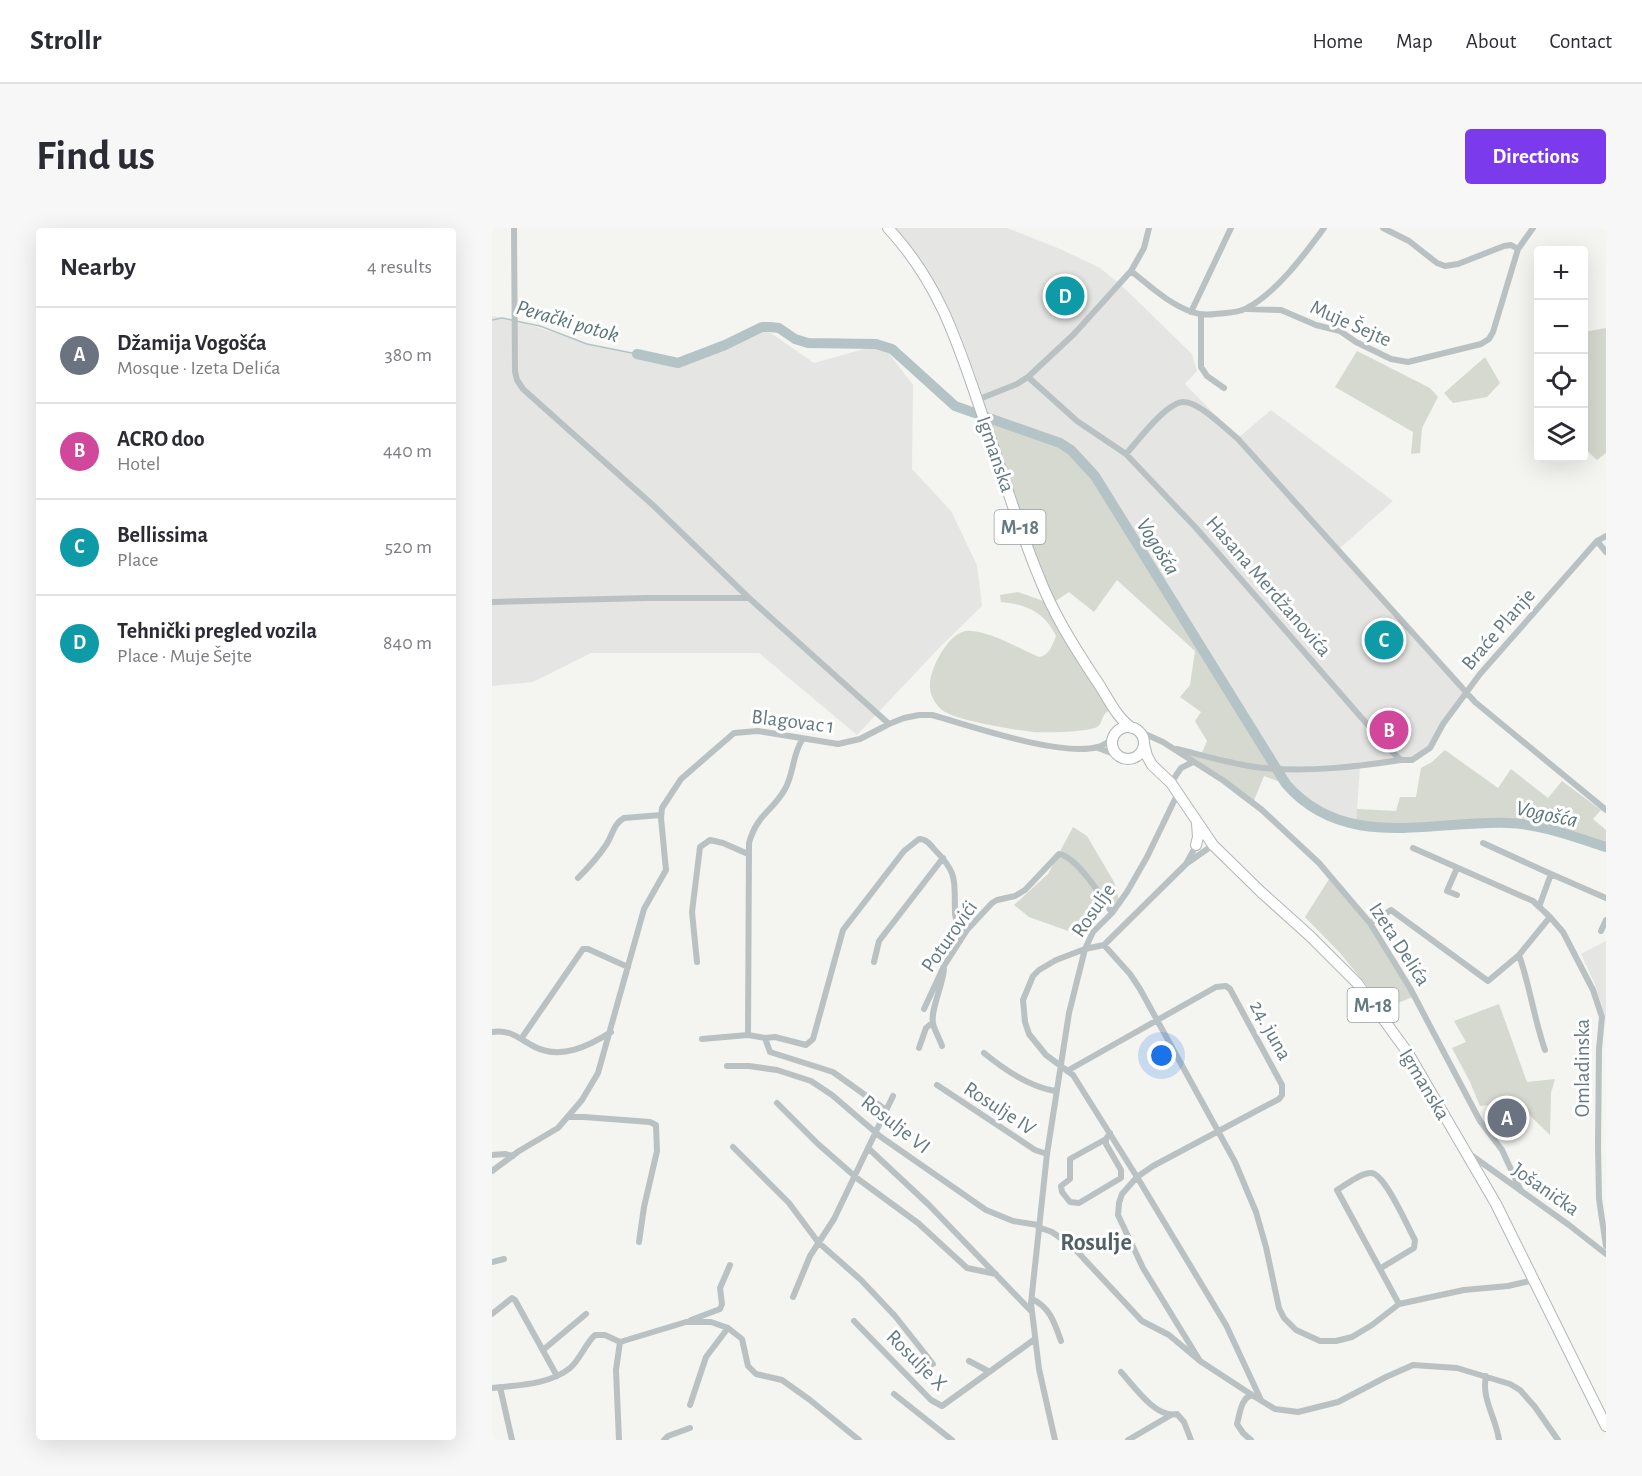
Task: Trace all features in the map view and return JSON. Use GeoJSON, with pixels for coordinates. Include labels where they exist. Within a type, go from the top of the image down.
{"type":"FeatureCollection","features":[{"type":"Feature","properties":{"kind":"main road","name":"Igmanska"},"geometry":{"type":"LineString","coordinates":[[888,228],[912,257],[943,306],[1022,532],[1050,604],[1118,713],[1134,729]]}},
{"type":"Feature","properties":{"kind":"main road"},"geometry":{"type":"LineString","coordinates":[[1117,755],[1113,747],[1118,713]]}},
{"type":"Feature","properties":{"kind":"main road"},"geometry":{"type":"LineString","coordinates":[[1116,734],[1134,729]]}},
{"type":"Feature","properties":{"kind":"main road","name":"M-18"},"geometry":{"type":"LineString","coordinates":[[1134,729],[1148,741]]}},
{"type":"Feature","properties":{"kind":"main road","name":"Igmanska"},"geometry":{"type":"LineString","coordinates":[[1148,741],[1147,756],[1152,765],[1172,783],[1210,840],[1357,984],[1408,1053],[1496,1204],[1606,1426]]}},
{"type":"Feature","properties":{"kind":"main road"},"geometry":{"type":"LineString","coordinates":[[1131,759],[1140,754],[1148,741]]}},
{"type":"Feature","properties":{"kind":"main road","name":"M-18"},"geometry":{"type":"LineString","coordinates":[[1117,755],[1123,759],[1131,759]]}},
{"type":"Feature","properties":{"kind":"main road","name":"Igmanska"},"geometry":{"type":"LineString","coordinates":[[1131,759],[1152,765]]}},
{"type":"Feature","properties":{"kind":"main road"},"geometry":{"type":"LineString","coordinates":[[1196,845],[1197,823]]}},
{"type":"Feature","properties":{"kind":"street"},"geometry":{"type":"LineString","coordinates":[[514,228],[515,371],[517,380],[523,389],[655,507],[749,598],[889,724]]}},
{"type":"Feature","properties":{"kind":"street"},"geometry":{"type":"LineString","coordinates":[[977,400],[1017,384],[1028,377],[1074,334],[1131,271],[1144,248],[1149,228]]}},
{"type":"Feature","properties":{"kind":"street"},"geometry":{"type":"LineString","coordinates":[[1191,312],[1231,228]]}},
{"type":"Feature","properties":{"kind":"street","name":"Muje Šejte"},"geometry":{"type":"LineString","coordinates":[[1246,309],[1290,272],[1324,228]]}},
{"type":"Feature","properties":{"kind":"street"},"geometry":{"type":"LineString","coordinates":[[1383,228],[1445,266],[1458,264],[1504,246],[1511,245],[1518,249]]}},
{"type":"Feature","properties":{"kind":"street","name":"Muje Šejte"},"geometry":{"type":"LineString","coordinates":[[1131,271],[1171,302],[1191,312],[1201,315],[1225,314],[1246,309],[1281,310],[1340,331],[1356,342],[1391,359],[1408,362],[1481,344],[1489,339],[1518,249],[1533,228]]}},
{"type":"Feature","properties":{"kind":"street"},"geometry":{"type":"LineString","coordinates":[[1201,315],[1201,367],[1207,376],[1224,388]]}},
{"type":"Feature","properties":{"kind":"street","name":"Hasana Merdžanovića"},"geometry":{"type":"LineString","coordinates":[[1028,377],[1077,421],[1126,454],[1197,529],[1387,747],[1401,760]]}},
{"type":"Feature","properties":{"kind":"street"},"geometry":{"type":"LineString","coordinates":[[1126,454],[1172,405],[1184,401],[1202,410],[1238,439],[1467,691],[1443,724],[1430,748],[1412,760],[1350,768],[1263,768],[1171,747]]}},
{"type":"Feature","properties":{"kind":"street","name":"Braće Planje"},"geometry":{"type":"LineString","coordinates":[[1606,536],[1597,541],[1467,691],[1485,712],[1606,810]]}},
{"type":"Feature","properties":{"kind":"street"},"geometry":{"type":"LineString","coordinates":[[1597,541],[1606,552]]}},
{"type":"Feature","properties":{"kind":"street"},"geometry":{"type":"LineString","coordinates":[[492,602],[749,598]]}},
{"type":"Feature","properties":{"kind":"street","name":"Blagovac 1"},"geometry":{"type":"LineString","coordinates":[[661,814],[665,801],[681,779],[734,733],[758,731],[802,740],[838,744],[849,742],[889,724],[919,715],[932,715],[1037,744],[1060,748],[1097,747],[1116,734]]}},
{"type":"Feature","properties":{"kind":"street"},"geometry":{"type":"LineString","coordinates":[[748,1035],[748,854],[752,831],[786,788],[793,758],[802,740]]}},
{"type":"Feature","properties":{"kind":"street","name":"Izeta Delića"},"geometry":{"type":"LineString","coordinates":[[1148,741],[1163,742],[1224,781],[1262,810],[1319,863],[1370,923],[1410,988],[1479,1121],[1502,1150],[1521,1191]]}},
{"type":"Feature","properties":{"kind":"street"},"geometry":{"type":"LineString","coordinates":[[1097,747],[1117,755]]}},
{"type":"Feature","properties":{"kind":"street"},"geometry":{"type":"LineString","coordinates":[[1172,783],[1186,764],[1193,762]]}},
{"type":"Feature","properties":{"kind":"street","name":"Rosulje"},"geometry":{"type":"LineString","coordinates":[[1055,1440],[1039,1369],[1032,1299],[1038,1226],[1055,1091],[1069,1013],[1085,949],[1093,932],[1112,913],[1127,892],[1147,857],[1178,792]]}},
{"type":"Feature","properties":{"kind":"street"},"geometry":{"type":"LineString","coordinates":[[492,1171],[548,1135],[568,1118],[591,1088],[611,1032],[645,909],[666,870],[661,814],[620,820],[608,843],[578,878]]}},
{"type":"Feature","properties":{"kind":"street"},"geometry":{"type":"LineString","coordinates":[[702,1039],[748,1035],[775,1037],[806,1045],[810,1043],[841,935],[847,923],[904,851],[916,841],[924,839],[943,858],[953,873],[956,919],[967,930]]}},
{"type":"Feature","properties":{"kind":"street"},"geometry":{"type":"LineString","coordinates":[[697,962],[692,912],[700,847],[710,840],[748,854]]}},
{"type":"Feature","properties":{"kind":"street"},"geometry":{"type":"LineString","coordinates":[[1186,864],[1196,845],[1210,840]]}},
{"type":"Feature","properties":{"kind":"street"},"geometry":{"type":"LineString","coordinates":[[1210,840],[1104,945],[1085,949],[1056,960],[1039,970],[1033,976],[1023,1000],[1025,1022],[1029,1034],[1046,1055],[1072,1075],[1108,1136],[1137,1177],[1226,1325],[1261,1400]]}},
{"type":"Feature","properties":{"kind":"street"},"geometry":{"type":"LineString","coordinates":[[1483,843],[1606,898]]}},
{"type":"Feature","properties":{"kind":"street","name":"Omladinska"},"geometry":{"type":"LineString","coordinates":[[1413,848],[1533,901],[1550,916],[1573,949],[1593,990],[1602,1017],[1599,1049],[1598,1147],[1599,1199],[1606,1246]]}},
{"type":"Feature","properties":{"kind":"street","name":"Poturovići"},"geometry":{"type":"LineString","coordinates":[[924,1009],[944,966],[967,930],[992,903],[1015,896],[1025,890],[1059,854],[1067,857],[1084,875],[1112,913]]}},
{"type":"Feature","properties":{"kind":"street"},"geometry":{"type":"LineString","coordinates":[[874,962],[879,941],[943,858]]}},
{"type":"Feature","properties":{"kind":"street"},"geometry":{"type":"LineString","coordinates":[[1457,868],[1448,891],[1457,895]]}},
{"type":"Feature","properties":{"kind":"street"},"geometry":{"type":"LineString","coordinates":[[1539,908],[1551,874]]}},
{"type":"Feature","properties":{"kind":"street"},"geometry":{"type":"LineString","coordinates":[[1370,923],[1391,910],[1488,981],[1519,955],[1550,916]]}},
{"type":"Feature","properties":{"kind":"street"},"geometry":{"type":"LineString","coordinates":[[1601,931],[1606,920]]}},
{"type":"Feature","properties":{"kind":"street"},"geometry":{"type":"LineString","coordinates":[[1104,945],[1130,974],[1235,1162],[1256,1212],[1279,1308],[1284,1318],[1299,1333],[1320,1341],[1336,1341],[1352,1337],[1400,1304],[1464,1290],[1508,1286],[1534,1280]]}},
{"type":"Feature","properties":{"kind":"street"},"geometry":{"type":"LineString","coordinates":[[521,1039],[583,949],[588,949],[628,967]]}},
{"type":"Feature","properties":{"kind":"street"},"geometry":{"type":"LineString","coordinates":[[1519,955],[1528,980],[1536,1026],[1545,1050]]}},
{"type":"Feature","properties":{"kind":"street"},"geometry":{"type":"LineString","coordinates":[[942,1046],[932,1023],[944,966]]}},
{"type":"Feature","properties":{"kind":"street","name":"24. juna"},"geometry":{"type":"LineString","coordinates":[[1157,1019],[1216,987],[1226,986],[1230,989],[1282,1085],[1282,1095],[1279,1099],[1153,1166],[1137,1177],[1122,1194],[1119,1203],[1118,1215],[1143,1268],[1200,1361]]}},
{"type":"Feature","properties":{"kind":"street"},"geometry":{"type":"LineString","coordinates":[[1067,1071],[1157,1019]]}},
{"type":"Feature","properties":{"kind":"street"},"geometry":{"type":"LineString","coordinates":[[919,1048],[926,1028],[932,1023]]}},
{"type":"Feature","properties":{"kind":"street"},"geometry":{"type":"LineString","coordinates":[[492,1032],[505,1030],[538,1048],[568,1051],[591,1044],[611,1032]]}},
{"type":"Feature","properties":{"kind":"street"},"geometry":{"type":"LineString","coordinates":[[765,1038],[770,1052],[833,1072],[886,1110]]}},
{"type":"Feature","properties":{"kind":"street"},"geometry":{"type":"LineString","coordinates":[[984,1053],[1017,1076],[1032,1084],[1055,1091]]}},
{"type":"Feature","properties":{"kind":"street","name":"Rosulje VI"},"geometry":{"type":"LineString","coordinates":[[727,1066],[777,1070],[811,1082],[832,1095],[875,1131],[986,1210],[1013,1221],[1038,1226]]}},
{"type":"Feature","properties":{"kind":"street","name":"Rosulje IV"},"geometry":{"type":"LineString","coordinates":[[937,1085],[1035,1150],[1047,1154]]}},
{"type":"Feature","properties":{"kind":"street"},"geometry":{"type":"LineString","coordinates":[[793,1297],[818,1242],[834,1219],[893,1096]]}},
{"type":"Feature","properties":{"kind":"street"},"geometry":{"type":"LineString","coordinates":[[777,1103],[854,1176],[918,1223],[967,1268],[996,1274]]}},
{"type":"Feature","properties":{"kind":"street"},"geometry":{"type":"LineString","coordinates":[[568,1118],[650,1122],[656,1125],[657,1151],[644,1207],[639,1242]]}},
{"type":"Feature","properties":{"kind":"street"},"geometry":{"type":"LineString","coordinates":[[1108,1136],[1106,1144],[1121,1170],[1121,1178],[1079,1203],[1070,1202],[1062,1192],[1061,1186],[1070,1179],[1070,1159],[1108,1136]]}},
{"type":"Feature","properties":{"kind":"street"},"geometry":{"type":"LineString","coordinates":[[733,1147],[789,1203],[818,1242],[861,1280],[895,1316],[933,1364]]}},
{"type":"Feature","properties":{"kind":"street"},"geometry":{"type":"LineString","coordinates":[[868,1148],[929,1205],[1032,1311]]}},
{"type":"Feature","properties":{"kind":"street","name":"Jošanička"},"geometry":{"type":"LineString","coordinates":[[1467,1153],[1606,1254]]}},
{"type":"Feature","properties":{"kind":"street"},"geometry":{"type":"LineString","coordinates":[[492,1155],[513,1156]]}},
{"type":"Feature","properties":{"kind":"street"},"geometry":{"type":"LineString","coordinates":[[1381,1268],[1408,1253],[1414,1248],[1415,1240],[1385,1183],[1376,1174],[1370,1173],[1337,1190],[1400,1304]]}},
{"type":"Feature","properties":{"kind":"street"},"geometry":{"type":"LineString","coordinates":[[1038,1226],[1052,1232],[1072,1246],[1142,1321],[1169,1335],[1200,1361],[1275,1409],[1298,1412],[1326,1406],[1413,1365],[1457,1368],[1510,1384],[1520,1390],[1535,1407],[1554,1438]]}},
{"type":"Feature","properties":{"kind":"street"},"geometry":{"type":"LineString","coordinates":[[492,1262],[504,1259]]}},
{"type":"Feature","properties":{"kind":"street"},"geometry":{"type":"LineString","coordinates":[[492,1388],[557,1376],[571,1367],[590,1339],[596,1335],[605,1335],[620,1342],[720,1309],[722,1305],[720,1288],[729,1265]]}},
{"type":"Feature","properties":{"kind":"street"},"geometry":{"type":"LineString","coordinates":[[492,1314],[508,1300],[514,1299],[557,1376]]}},
{"type":"Feature","properties":{"kind":"street"},"geometry":{"type":"LineString","coordinates":[[1032,1299],[1047,1310],[1054,1320],[1062,1341]]}},
{"type":"Feature","properties":{"kind":"street"},"geometry":{"type":"LineString","coordinates":[[543,1350],[586,1314]]}},
{"type":"Feature","properties":{"kind":"street","name":"Rosulje X"},"geometry":{"type":"LineString","coordinates":[[854,1321],[931,1400],[942,1406],[1035,1339]]}},
{"type":"Feature","properties":{"kind":"street"},"geometry":{"type":"LineString","coordinates":[[686,1322],[711,1322],[736,1332],[742,1339],[748,1366],[756,1374],[782,1380],[859,1440]]}},
{"type":"Feature","properties":{"kind":"street"},"geometry":{"type":"LineString","coordinates":[[690,1405],[706,1357],[728,1328]]}},
{"type":"Feature","properties":{"kind":"street"},"geometry":{"type":"LineString","coordinates":[[619,1440],[616,1370],[620,1342]]}},
{"type":"Feature","properties":{"kind":"street","name":"Rosulje X"},"geometry":{"type":"LineString","coordinates":[[969,1361],[988,1371]]}},
{"type":"Feature","properties":{"kind":"street"},"geometry":{"type":"LineString","coordinates":[[1121,1372],[1153,1407],[1171,1416]]}},
{"type":"Feature","properties":{"kind":"street"},"geometry":{"type":"LineString","coordinates":[[1486,1377],[1485,1399],[1495,1418],[1499,1440]]}},
{"type":"Feature","properties":{"kind":"street"},"geometry":{"type":"LineString","coordinates":[[500,1387],[512,1440]]}},
{"type":"Feature","properties":{"kind":"street"},"geometry":{"type":"LineString","coordinates":[[894,1394],[952,1440]]}},
{"type":"Feature","properties":{"kind":"street"},"geometry":{"type":"LineString","coordinates":[[1251,1440],[1237,1424],[1243,1403],[1248,1396],[1252,1395]]}},
{"type":"Feature","properties":{"kind":"street"},"geometry":{"type":"LineString","coordinates":[[1128,1440],[1177,1414],[1181,1417],[1191,1440]]}},
{"type":"Feature","properties":{"kind":"street"},"geometry":{"type":"LineString","coordinates":[[664,1440],[668,1436],[690,1428]]}},
{"type":"Feature","properties":{"kind":"shaded area"},"geometry":{"type":"Polygon","coordinates":[[[890,228],[1007,228],[1100,268],[1120,284],[1192,354],[1197,371],[1185,384],[1238,438],[1271,410],[1393,501],[1339,549],[1467,691],[1422,755],[1360,767],[1356,825],[1317,810],[1286,784],[1095,476],[984,417],[955,333],[890,228]]]}},
{"type":"Feature","properties":{"kind":"shaded area"},"geometry":{"type":"Polygon","coordinates":[[[492,316],[522,322],[587,344],[678,363],[762,327],[814,363],[882,344],[913,385],[912,469],[951,511],[977,565],[982,606],[857,735],[759,653],[591,653],[533,682],[492,686],[492,316]]]}},
{"type":"Feature","properties":{"kind":"shaded area"},"geometry":{"type":"Polygon","coordinates":[[[1606,328],[1606,453],[1597,460],[1588,452],[1588,331],[1606,328]]]}},
{"type":"Feature","properties":{"kind":"shaded area"},"geometry":{"type":"Polygon","coordinates":[[[1357,351],[1430,388],[1438,397],[1422,428],[1420,453],[1411,454],[1413,432],[1335,387],[1357,351]]]}},
{"type":"Feature","properties":{"kind":"shaded area"},"geometry":{"type":"Polygon","coordinates":[[[1485,357],[1500,383],[1487,397],[1453,403],[1444,393],[1485,357]]]}},
{"type":"Feature","properties":{"kind":"shaded area"},"geometry":{"type":"Polygon","coordinates":[[[984,417],[1060,443],[1071,450],[1095,476],[1286,784],[1264,776],[1253,803],[1174,749],[1201,755],[1207,741],[1195,721],[1201,712],[1180,697],[1190,685],[1195,651],[1117,580],[1094,612],[1069,592],[1051,604],[1114,707],[1105,714],[1097,727],[1066,732],[1025,731],[957,717],[941,709],[931,695],[931,678],[940,655],[956,635],[969,631],[979,632],[1039,657],[1048,652],[1056,636],[1040,615],[1026,607],[1001,602],[1000,595],[1018,592],[1049,603],[984,417]]]}},
{"type":"Feature","properties":{"kind":"shaded area"},"geometry":{"type":"Polygon","coordinates":[[[1445,750],[1498,788],[1511,769],[1548,798],[1562,781],[1601,810],[1593,819],[1606,830],[1606,847],[1558,832],[1521,824],[1489,823],[1413,828],[1356,825],[1357,809],[1396,811],[1400,797],[1416,797],[1421,768],[1445,750]]]}},
{"type":"Feature","properties":{"kind":"shaded area"},"geometry":{"type":"Polygon","coordinates":[[[1073,827],[1087,836],[1114,882],[1119,900],[1071,932],[1029,917],[1014,905],[1048,874],[1073,827]]]}},
{"type":"Feature","properties":{"kind":"shaded area"},"geometry":{"type":"Polygon","coordinates":[[[1331,876],[1370,923],[1413,997],[1385,1008],[1340,953],[1305,917],[1331,876]]]}},
{"type":"Feature","properties":{"kind":"shaded area"},"geometry":{"type":"Polygon","coordinates":[[[1606,941],[1606,1019],[1594,982],[1581,954],[1606,941]]]}},
{"type":"Feature","properties":{"kind":"shaded area"},"geometry":{"type":"Polygon","coordinates":[[[1499,1004],[1527,1082],[1555,1079],[1551,1093],[1550,1135],[1516,1102],[1480,1106],[1452,1048],[1466,1042],[1454,1021],[1499,1004]]]}},
{"type":"Feature","properties":{"kind":"waterway","name":"Perački potok"},"geometry":{"type":"LineString","coordinates":[[492,320],[502,318],[512,320]]}},
{"type":"Feature","properties":{"kind":"waterway","name":"Perački potok"},"geometry":{"type":"LineString","coordinates":[[516,321],[540,326],[587,344],[637,354]]}},
{"type":"Feature","properties":{"kind":"waterway","name":"Vogošća"},"geometry":{"type":"LineString","coordinates":[[637,354],[678,363],[725,345],[762,327],[779,328],[795,339],[808,343],[876,344],[892,349],[955,406],[1060,443],[1071,450],[1095,476],[1286,784],[1309,805],[1335,818],[1362,825],[1390,828],[1479,823],[1521,824],[1558,832],[1606,847]]}},
{"type":"Feature","properties":{"kind":"place","name":"Tehnički pregled vozila"},"geometry":{"type":"Point","coordinates":[1065,296]}},
{"type":"Feature","properties":{"kind":"place","name":"Bellissima"},"geometry":{"type":"Point","coordinates":[1384,640]}},
{"type":"Feature","properties":{"kind":"place","name":"ACRO doo"},"geometry":{"type":"Point","coordinates":[1389,730]}},
{"type":"Feature","properties":{"kind":"place","name":"Džamija Vogošća"},"geometry":{"type":"Point","coordinates":[1507,1118]}},
{"type":"Feature","properties":{"kind":"district","name":"Rosulje"},"geometry":{"type":"Point","coordinates":[1096,1242]}}]}
